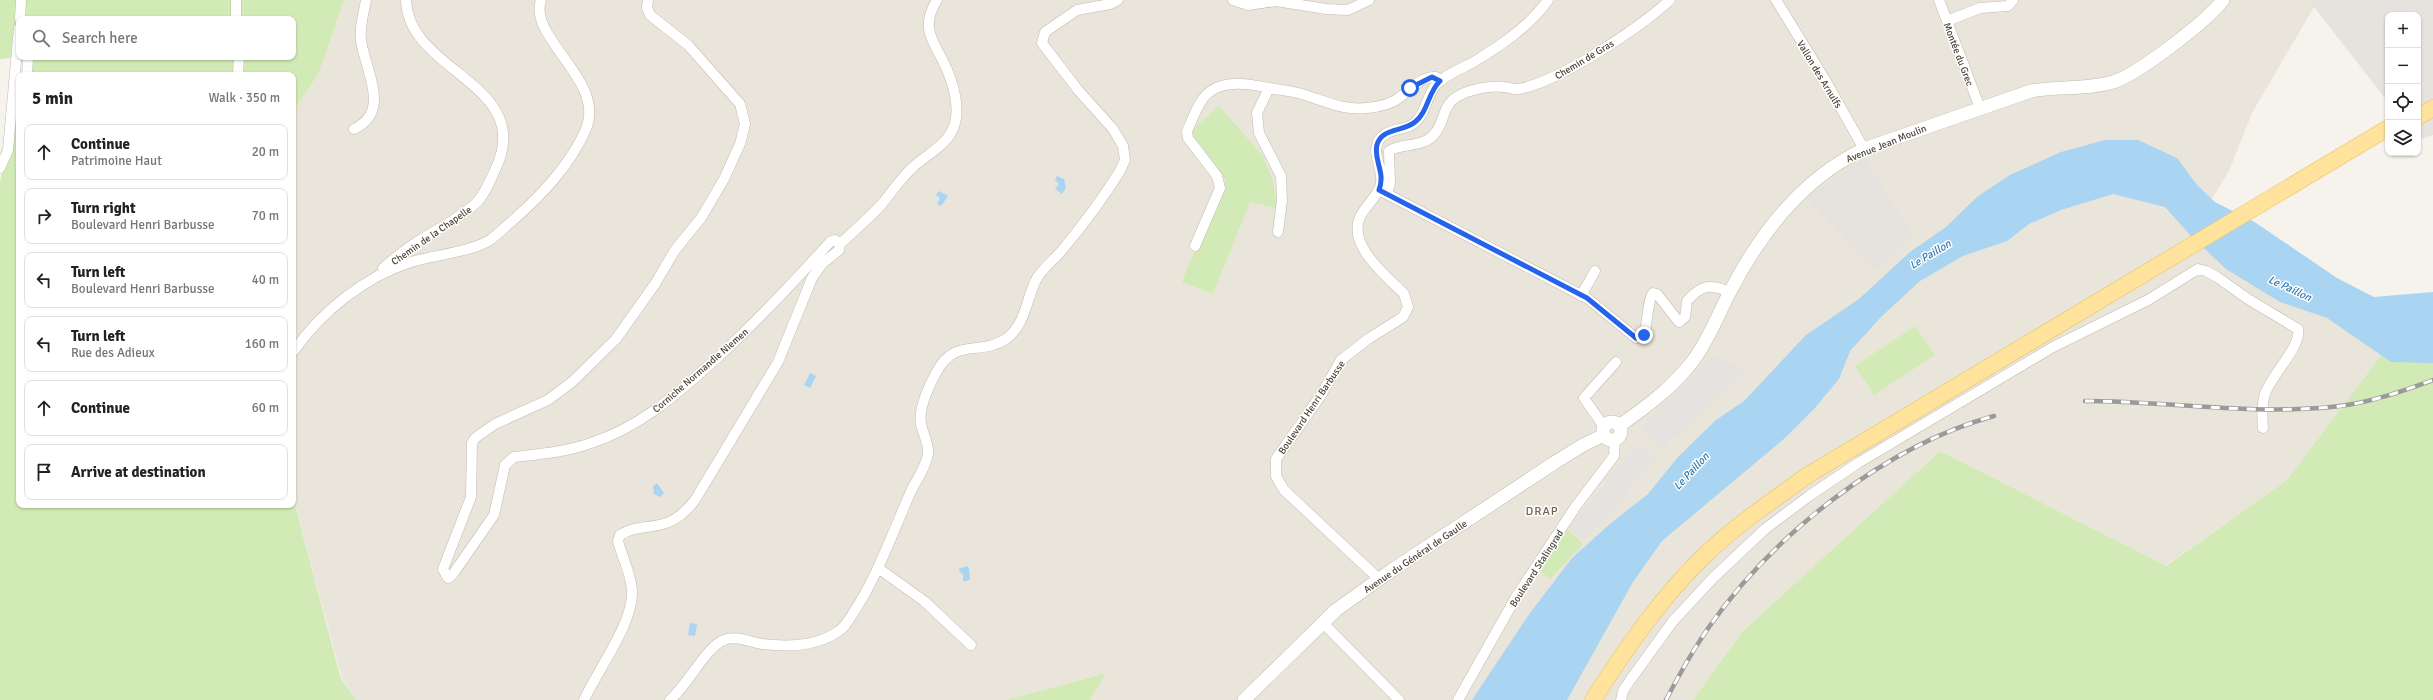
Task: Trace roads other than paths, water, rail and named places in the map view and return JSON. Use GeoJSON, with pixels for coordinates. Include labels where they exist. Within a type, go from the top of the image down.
{"type":"FeatureCollection","features":[{"type":"Feature","properties":{"kind":"main road"},"geometry":{"type":"LineString","coordinates":[[2421,108],[2433,102]]}},
{"type":"Feature","properties":{"kind":"main road"},"geometry":{"type":"LineString","coordinates":[[2421,115],[2433,108]]}},
{"type":"Feature","properties":{"kind":"main road"},"geometry":{"type":"LineString","coordinates":[[1593,700],[1640,631],[1673,590],[1706,554],[1749,517],[1808,475],[2169,262],[2385,131]]}},
{"type":"Feature","properties":{"kind":"main road"},"geometry":{"type":"LineString","coordinates":[[1600,700],[1644,636],[1677,595],[1708,561],[1770,511],[1812,480],[2169,262]]}},
{"type":"Feature","properties":{"kind":"street"},"geometry":{"type":"LineString","coordinates":[[21,0],[21,16]]}},
{"type":"Feature","properties":{"kind":"street"},"geometry":{"type":"LineString","coordinates":[[236,0],[236,16]]}},
{"type":"Feature","properties":{"kind":"street"},"geometry":{"type":"LineString","coordinates":[[354,129],[366,124],[374,106],[372,85],[361,39],[366,0]]}},
{"type":"Feature","properties":{"kind":"street","name":"Chemin de la Chapelle"},"geometry":{"type":"LineString","coordinates":[[384,273],[383,268],[415,243],[476,203],[501,159],[503,137],[500,116],[488,99],[430,50],[413,24],[406,10],[406,0]]}},
{"type":"Feature","properties":{"kind":"street"},"geometry":{"type":"LineString","coordinates":[[296,348],[303,338],[333,308],[352,292],[384,273],[411,262],[489,240],[532,205],[556,177],[575,150],[586,127],[588,103],[579,78],[552,41],[541,19],[541,0]]}},
{"type":"Feature","properties":{"kind":"street","name":"Corniche Normandie Niemen"},"geometry":{"type":"LineString","coordinates":[[648,0],[647,8],[650,15],[688,44],[740,104],[745,124],[740,144],[724,179],[702,218],[675,250],[655,284],[616,339],[572,382],[548,400],[495,424],[475,438],[472,443],[471,497],[443,569],[445,575],[448,578],[453,574],[494,515],[505,465],[508,460],[514,457],[553,453],[593,443],[624,430],[655,411],[741,335],[830,242],[835,240],[840,244]]}},
{"type":"Feature","properties":{"kind":"street"},"geometry":{"type":"LineString","coordinates":[[584,700],[612,649],[630,608],[632,592],[628,565],[618,541],[620,535],[640,526],[669,522],[679,516],[695,500],[738,425],[778,362],[812,278],[822,264],[839,250],[840,244],[881,204],[910,169],[927,158],[946,139],[955,124],[956,107],[954,88],[944,62],[929,36],[929,17],[937,0]]}},
{"type":"Feature","properties":{"kind":"street"},"geometry":{"type":"LineString","coordinates":[[670,700],[708,654],[723,640],[735,638],[761,644],[788,646],[824,640],[842,630],[862,599],[878,568],[913,487],[924,468],[928,453],[921,417],[928,388],[937,371],[943,361],[961,349],[996,344],[1015,330],[1039,276],[1063,250],[1110,187],[1125,160],[1123,146],[1113,128],[1078,90],[1042,43],[1045,32],[1077,10],[1110,4],[1118,0]]}},
{"type":"Feature","properties":{"kind":"street"},"geometry":{"type":"LineString","coordinates":[[1233,0],[1248,5],[1276,1],[1326,9],[1348,10],[1369,0]]}},
{"type":"Feature","properties":{"kind":"street"},"geometry":{"type":"LineString","coordinates":[[1548,0],[1542,9],[1507,40],[1440,81],[1432,91],[1417,120],[1407,127],[1388,132],[1378,141],[1376,152],[1382,177],[1383,192],[1579,295],[1612,316],[1636,338],[1640,338],[1648,325],[1650,297],[1653,293],[1657,294],[1679,322],[1685,317],[1687,301],[1705,286],[1714,286],[1730,292]]}},
{"type":"Feature","properties":{"kind":"street","name":"Chemin de Gras"},"geometry":{"type":"LineString","coordinates":[[1383,192],[1390,184],[1389,151],[1394,148],[1422,143],[1436,132],[1445,108],[1462,94],[1503,86],[1518,89],[1552,78],[1627,33],[1670,0]]}},
{"type":"Feature","properties":{"kind":"street","name":"Vallon des Arnulfs"},"geometry":{"type":"LineString","coordinates":[[1776,0],[1824,78],[1864,149]]}},
{"type":"Feature","properties":{"kind":"street","name":"Montée du Grec"},"geometry":{"type":"LineString","coordinates":[[1939,0],[1980,108]]}},
{"type":"Feature","properties":{"kind":"street"},"geometry":{"type":"LineString","coordinates":[[1947,21],[1980,8],[2008,6],[2012,0]]}},
{"type":"Feature","properties":{"kind":"street","name":"Avenue Jean Moulin"},"geometry":{"type":"LineString","coordinates":[[1608,434],[1621,434],[1619,426],[1659,396],[1682,374],[1705,343],[1730,292],[1761,239],[1794,200],[1825,172],[1844,159],[1864,149],[2031,91],[2051,87],[2100,84],[2126,77],[2204,20],[2223,0]]}},
{"type":"Feature","properties":{"kind":"street"},"geometry":{"type":"LineString","coordinates":[[0,168],[8,150],[16,60]]}},
{"type":"Feature","properties":{"kind":"street"},"geometry":{"type":"LineString","coordinates":[[27,72],[28,60]]}},
{"type":"Feature","properties":{"kind":"street"},"geometry":{"type":"LineString","coordinates":[[238,72],[239,60]]}},
{"type":"Feature","properties":{"kind":"street"},"geometry":{"type":"LineString","coordinates":[[1195,246],[1220,188],[1217,176],[1188,138],[1187,131],[1201,102],[1210,91],[1231,84],[1269,88],[1303,94],[1338,107],[1367,108],[1383,105],[1399,98],[1410,88],[1427,78],[1436,78],[1440,81]]}},
{"type":"Feature","properties":{"kind":"street"},"geometry":{"type":"LineString","coordinates":[[1269,88],[1257,113],[1259,132],[1281,176],[1282,200],[1278,232]]}},
{"type":"Feature","properties":{"kind":"street","name":"Boulevard Henri Barbusse"},"geometry":{"type":"LineString","coordinates":[[1379,579],[1278,484],[1274,468],[1276,459],[1321,395],[1341,360],[1368,339],[1398,322],[1407,313],[1408,300],[1366,253],[1359,238],[1358,224],[1360,216],[1383,192]]}},
{"type":"Feature","properties":{"kind":"street"},"geometry":{"type":"LineString","coordinates":[[1621,700],[1623,691],[1652,648],[1698,593],[1748,544],[1809,496],[1884,447],[2053,347],[2148,300],[2193,271],[2206,270],[2248,299],[2298,328],[2298,337],[2272,378],[2265,394],[2263,428]]}},
{"type":"Feature","properties":{"kind":"street"},"geometry":{"type":"LineString","coordinates":[[1579,295],[1595,271]]}},
{"type":"Feature","properties":{"kind":"street"},"geometry":{"type":"LineString","coordinates":[[1608,434],[1584,398],[1616,362]]}},
{"type":"Feature","properties":{"kind":"street","name":"Avenue du Général de Gaulle"},"geometry":{"type":"LineString","coordinates":[[1244,700],[1322,622],[1379,579],[1554,463],[1583,445],[1608,434]]}},
{"type":"Feature","properties":{"kind":"street","name":"Boulevard Stalingrad"},"geometry":{"type":"LineString","coordinates":[[1458,700],[1516,597],[1576,506],[1614,456],[1608,434]]}},
{"type":"Feature","properties":{"kind":"street"},"geometry":{"type":"LineString","coordinates":[[878,568],[924,600],[972,645]]}},
{"type":"Feature","properties":{"kind":"street"},"geometry":{"type":"LineString","coordinates":[[1322,622],[1399,700]]}},
{"type":"Feature","properties":{"kind":"water","name":"Le Paillon"},"geometry":{"type":"Polygon","coordinates":[[[2105,140],[2138,140],[2177,158],[2197,185],[2215,202],[2256,223],[2337,278],[2374,297],[2433,292],[2433,363],[2391,362],[2327,318],[2280,302],[2226,269],[2191,236],[2165,207],[2113,194],[2061,210],[2029,224],[2007,241],[1963,256],[1920,281],[1882,316],[1850,351],[1839,379],[1814,409],[1785,438],[1662,541],[1633,582],[1567,700],[1472,700],[1530,613],[1572,558],[1611,523],[1648,494],[1678,457],[1716,420],[1744,401],[1806,335],[1859,299],[1910,252],[1946,227],[1978,196],[2010,175],[2061,152],[2105,140]]]}},
{"type":"Feature","properties":{"kind":"water"},"geometry":{"type":"Polygon","coordinates":[[[1057,176],[1064,179],[1066,188],[1062,194],[1055,189],[1059,184],[1055,180],[1057,176]]]}},
{"type":"Feature","properties":{"kind":"water"},"geometry":{"type":"Polygon","coordinates":[[[939,191],[948,196],[941,206],[937,204],[940,198],[936,195],[939,191]]]}},
{"type":"Feature","properties":{"kind":"water"},"geometry":{"type":"Polygon","coordinates":[[[810,373],[816,376],[810,388],[804,385],[810,373]]]}},
{"type":"Feature","properties":{"kind":"water"},"geometry":{"type":"Polygon","coordinates":[[[657,483],[664,493],[660,497],[654,494],[653,486],[657,483]]]}},
{"type":"Feature","properties":{"kind":"water"},"geometry":{"type":"Polygon","coordinates":[[[967,566],[969,568],[970,579],[963,581],[963,575],[958,569],[967,566]]]}},
{"type":"Feature","properties":{"kind":"water"},"geometry":{"type":"Polygon","coordinates":[[[690,623],[697,624],[695,636],[688,635],[690,623]]]}},
{"type":"Feature","properties":{"kind":"railway"},"geometry":{"type":"LineString","coordinates":[[2085,401],[2239,409],[2300,409],[2331,407],[2357,403],[2395,393],[2433,380]]}},
{"type":"Feature","properties":{"kind":"railway"},"geometry":{"type":"LineString","coordinates":[[1666,700],[1686,663],[1703,636],[1735,592],[1799,527],[1835,498],[1873,471],[1913,449],[1953,430],[1994,416]]}},
{"type":"Feature","properties":{"kind":"district","name":"DRAP"},"geometry":{"type":"Point","coordinates":[1542,511]}}]}
